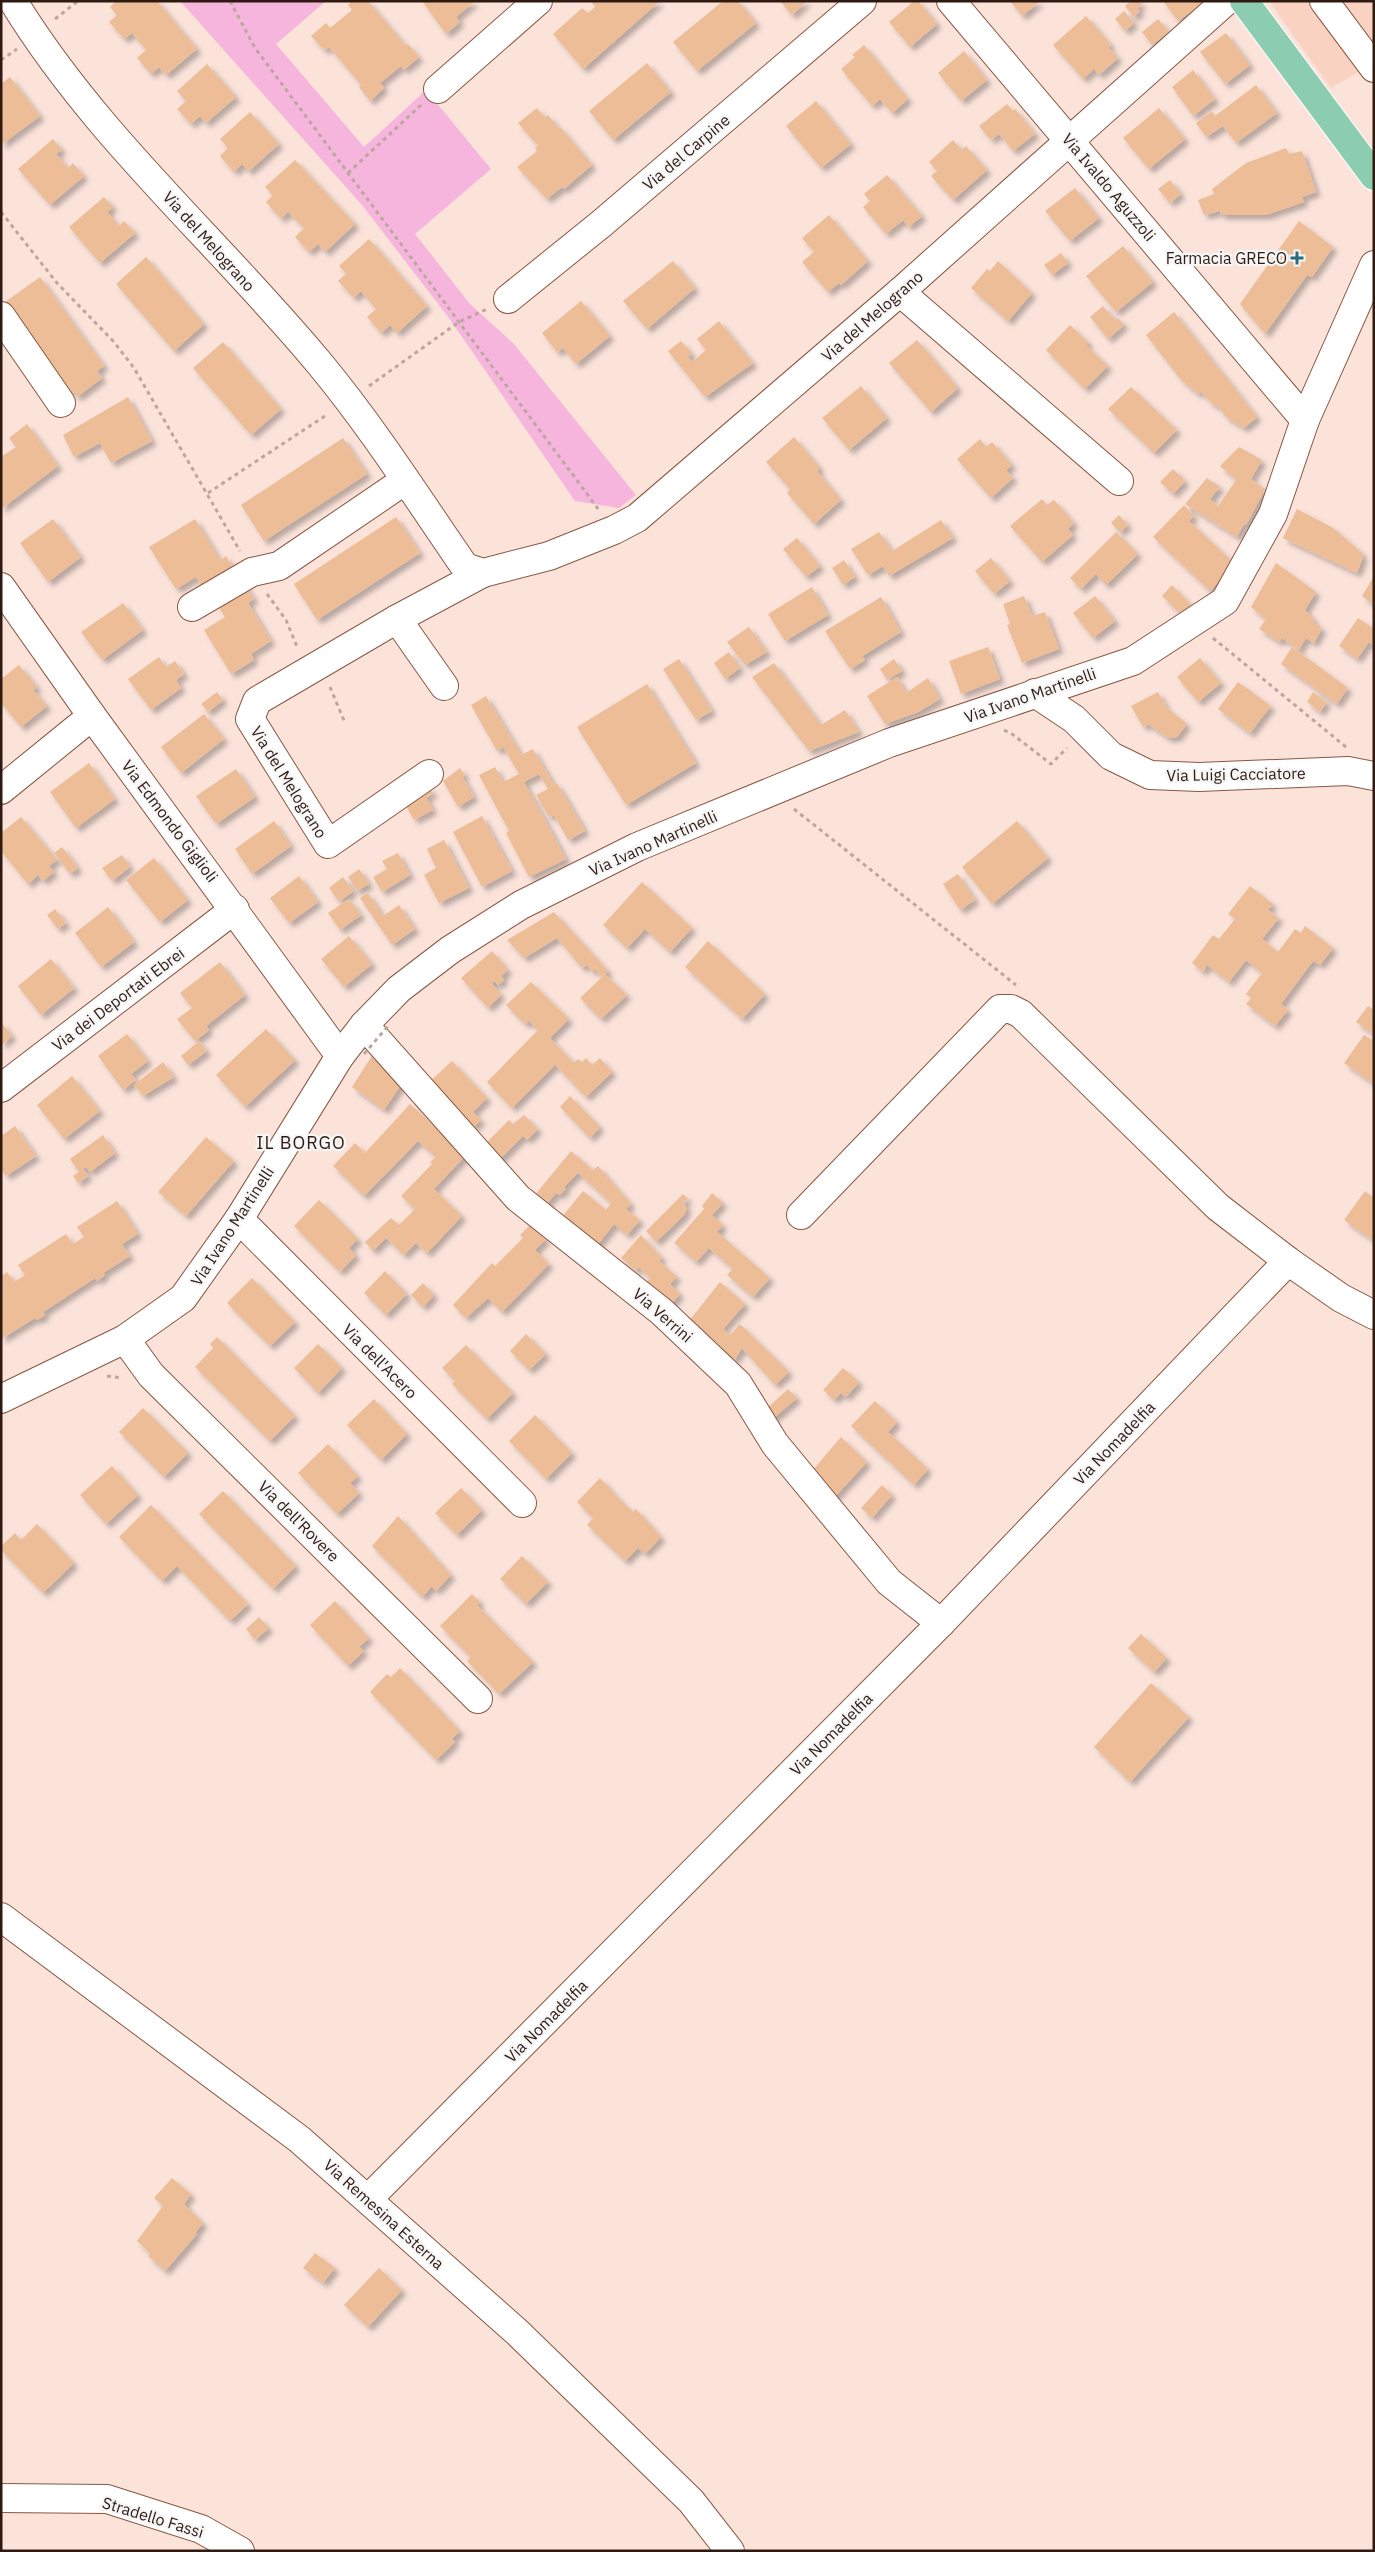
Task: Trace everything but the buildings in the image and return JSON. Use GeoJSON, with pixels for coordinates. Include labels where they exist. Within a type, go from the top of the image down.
{"type":"FeatureCollection","features":[{"type":"Feature","properties":{"kind":"main road"},"geometry":{"type":"LineString","coordinates":[[1244,1],[1374,176]]}},
{"type":"Feature","properties":{"kind":"street","name":"Via del Melograno"},"geometry":{"type":"LineString","coordinates":[[13,1],[34,36],[100,120],[321,364],[378,440],[466,567],[484,574]]}},
{"type":"Feature","properties":{"kind":"street"},"geometry":{"type":"LineString","coordinates":[[438,89],[538,1]]}},
{"type":"Feature","properties":{"kind":"street","name":"Via del Carpine"},"geometry":{"type":"LineString","coordinates":[[508,299],[601,224],[862,1]]}},
{"type":"Feature","properties":{"kind":"street","name":"Via Ivaldo Aguzzoli"},"geometry":{"type":"LineString","coordinates":[[951,1],[1305,420]]}},
{"type":"Feature","properties":{"kind":"street","name":"Via del Melograno"},"geometry":{"type":"LineString","coordinates":[[429,774],[328,844],[250,718],[257,702],[397,619],[484,574],[549,556],[614,530],[637,518],[900,292],[1226,1]]}},
{"type":"Feature","properties":{"kind":"street"},"geometry":{"type":"LineString","coordinates":[[1324,1],[1374,68]]}},
{"type":"Feature","properties":{"kind":"street","name":"Via Ivano Martinelli"},"geometry":{"type":"LineString","coordinates":[[1,1399],[125,1339],[183,1298],[352,1055],[377,1025],[399,989],[450,950],[521,905],[636,847],[889,743],[1133,661],[1225,601],[1273,514],[1305,420],[1374,265]]}},
{"type":"Feature","properties":{"kind":"street"},"geometry":{"type":"LineString","coordinates":[[900,292],[1119,481]]}},
{"type":"Feature","properties":{"kind":"street","name":"Via Ivano Martinelli"},"geometry":{"type":"LineString","coordinates":[[1328,366],[1353,328],[1374,309]]}},
{"type":"Feature","properties":{"kind":"street"},"geometry":{"type":"LineString","coordinates":[[1,316],[61,403]]}},
{"type":"Feature","properties":{"kind":"street"},"geometry":{"type":"LineString","coordinates":[[193,608],[252,572],[279,566],[404,480]]}},
{"type":"Feature","properties":{"kind":"street","name":"Via Edmondo Giglioli"},"geometry":{"type":"LineString","coordinates":[[1,586],[92,716],[235,909],[352,1055]]}},
{"type":"Feature","properties":{"kind":"street"},"geometry":{"type":"LineString","coordinates":[[397,619],[444,686]]}},
{"type":"Feature","properties":{"kind":"street","name":"Via Luigi Cacciatore"},"geometry":{"type":"LineString","coordinates":[[1035,693],[1074,719],[1111,756],[1150,775],[1199,777],[1348,771],[1374,776]]}},
{"type":"Feature","properties":{"kind":"street"},"geometry":{"type":"LineString","coordinates":[[1,790],[92,716]]}},
{"type":"Feature","properties":{"kind":"street","name":"Via dei Deportati Ebrei"},"geometry":{"type":"LineString","coordinates":[[1,1088],[235,909]]}},
{"type":"Feature","properties":{"kind":"street"},"geometry":{"type":"LineString","coordinates":[[801,1215],[1000,1010],[1011,1009],[1022,1014],[1218,1206],[1288,1262],[1340,1298],[1374,1315]]}},
{"type":"Feature","properties":{"kind":"street","name":"Via Verrini"},"geometry":{"type":"LineString","coordinates":[[377,1025],[518,1198],[662,1312],[738,1384],[775,1444],[889,1582],[941,1623]]}},
{"type":"Feature","properties":{"kind":"street","name":"Via dell'Acero"},"geometry":{"type":"LineString","coordinates":[[238,1219],[522,1503]]}},
{"type":"Feature","properties":{"kind":"street","name":"Via Nomadelfia"},"geometry":{"type":"LineString","coordinates":[[368,2199],[941,1623],[1288,1262]]}},
{"type":"Feature","properties":{"kind":"street","name":"Via dell'Rovere"},"geometry":{"type":"LineString","coordinates":[[125,1339],[151,1374],[478,1699]]}},
{"type":"Feature","properties":{"kind":"street","name":"Via Remesina Esterna"},"geometry":{"type":"LineString","coordinates":[[1,1917],[299,2139],[368,2199],[552,2365],[691,2501],[730,2551]]}},
{"type":"Feature","properties":{"kind":"street","name":"Stradello Fassi"},"geometry":{"type":"LineString","coordinates":[[1,2498],[107,2499],[201,2529],[240,2551]]}},
{"type":"Feature","properties":{"kind":"path"},"geometry":{"type":"LineString","coordinates":[[230,1],[255,48],[614,530]]}},
{"type":"Feature","properties":{"kind":"path"},"geometry":{"type":"LineString","coordinates":[[348,173],[438,89]]}},
{"type":"Feature","properties":{"kind":"path"},"geometry":{"type":"LineString","coordinates":[[1,212],[58,283],[114,342],[134,368],[252,572],[286,620],[308,672],[330,687],[345,723]]}},
{"type":"Feature","properties":{"kind":"path"},"geometry":{"type":"LineString","coordinates":[[460,322],[508,299]]}},
{"type":"Feature","properties":{"kind":"path"},"geometry":{"type":"LineString","coordinates":[[1193,622],[1351,750]]}},
{"type":"Feature","properties":{"kind":"path"},"geometry":{"type":"LineString","coordinates":[[352,1055],[377,1025]]}},
{"type":"Feature","properties":{"kind":"shaded area"},"geometry":{"type":"Polygon","coordinates":[[[180,1],[326,1],[276,44],[364,147],[426,90],[491,169],[415,234],[470,304],[513,343],[636,495],[619,508],[575,501],[449,318],[362,205],[180,1]]]}},
{"type":"Feature","properties":{"kind":"shaded area"},"geometry":{"type":"Polygon","coordinates":[[[1269,1],[1374,1],[1374,63],[1331,88],[1269,1]]]}},
{"type":"Feature","properties":{"kind":"place","name":"Farmacia GRECO"},"geometry":{"type":"Point","coordinates":[1297,258]}},
{"type":"Feature","properties":{"kind":"district","name":"IL BORGO"},"geometry":{"type":"Point","coordinates":[301,1142]}}]}
